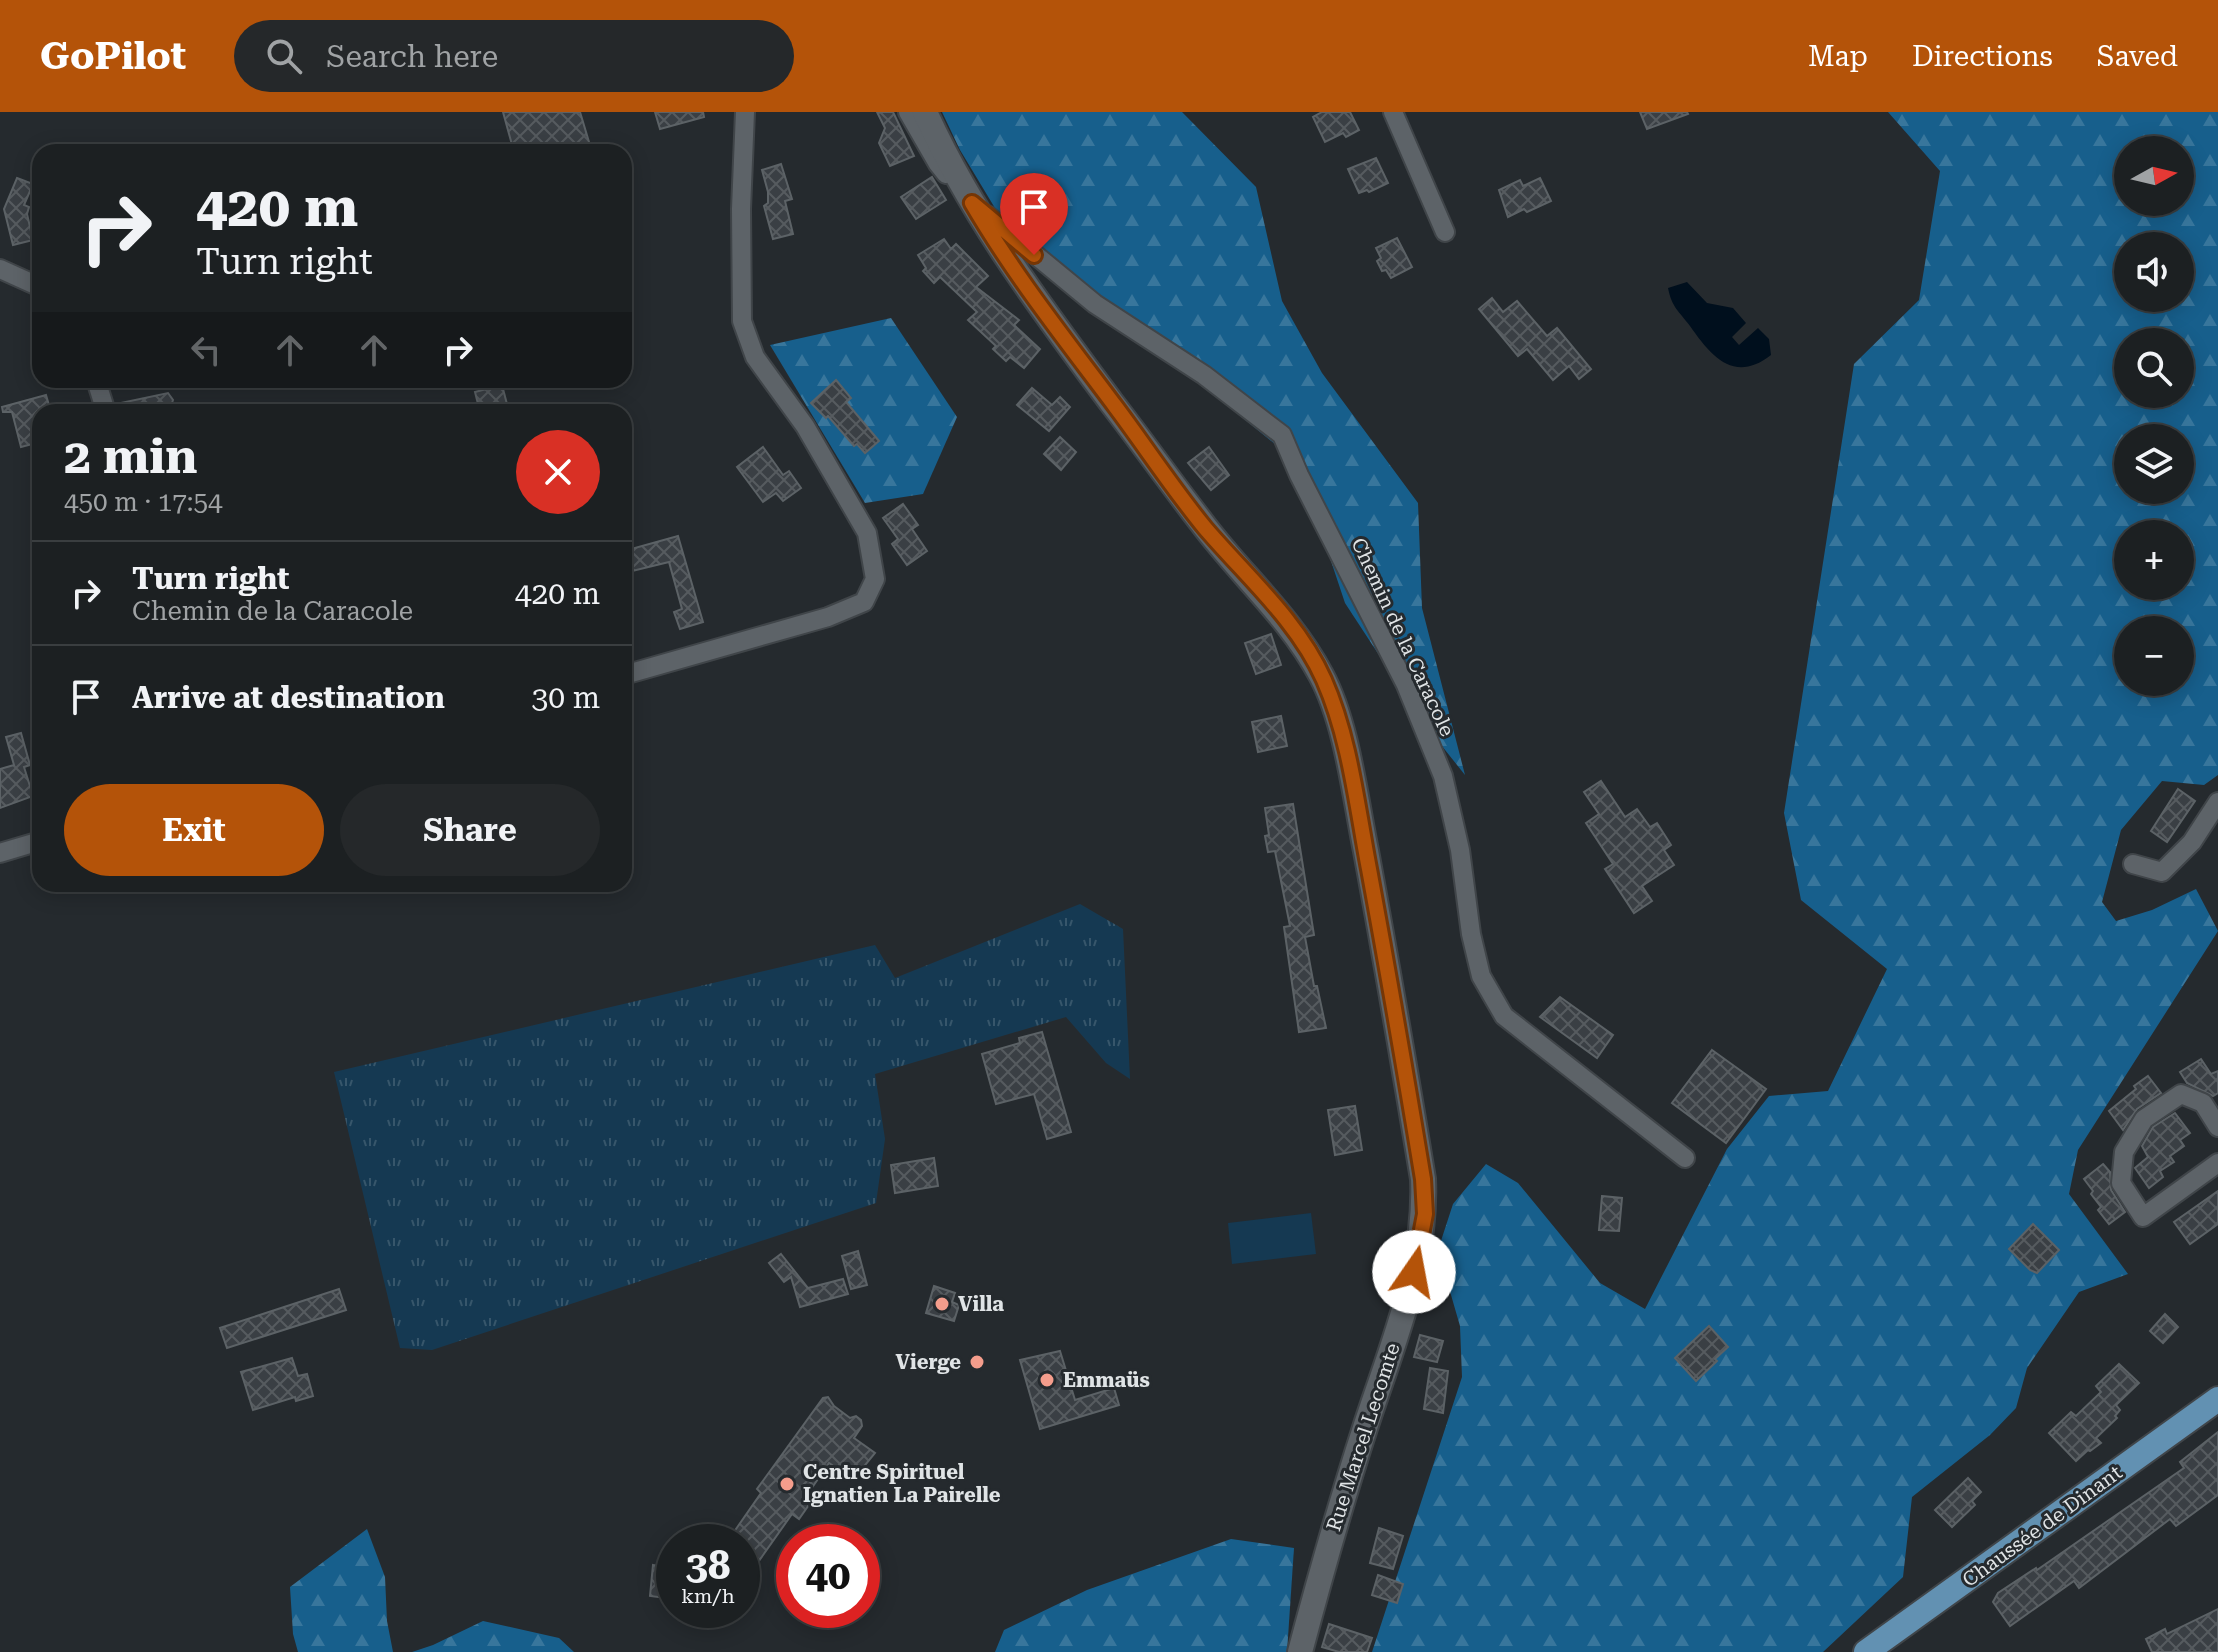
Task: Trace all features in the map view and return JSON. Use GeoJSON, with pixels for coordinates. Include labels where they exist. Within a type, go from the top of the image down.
{"type":"FeatureCollection","features":[{"type":"Feature","properties":{"kind":"main road","name":"Chaussée de Dinant"},"geometry":{"type":"LineString","coordinates":[[1866,1652],[2218,1399]]}},
{"type":"Feature","properties":{"kind":"street"},"geometry":{"type":"LineString","coordinates":[[632,673],[828,617],[864,602],[875,579],[867,533],[805,426],[755,357],[742,321],[741,209],[745,112]]}},
{"type":"Feature","properties":{"kind":"street","name":"Chemin de la Caracole"},"geometry":{"type":"LineString","coordinates":[[908,112],[938,164],[972,203],[1095,304],[1204,375],[1282,435],[1299,475],[1406,685],[1443,776],[1460,850],[1471,934],[1481,976],[1504,1016],[1685,1158]]}},
{"type":"Feature","properties":{"kind":"street","name":"Rue Marcel Lecomte"},"geometry":{"type":"LineString","coordinates":[[925,112],[972,203],[1039,306],[1204,527],[1258,587],[1304,646],[1323,679],[1336,713],[1353,785],[1407,1080],[1423,1179],[1425,1214],[1420,1250],[1409,1290],[1332,1531],[1300,1652]]}},
{"type":"Feature","properties":{"kind":"street"},"geometry":{"type":"LineString","coordinates":[[1393,112],[1445,232]]}},
{"type":"Feature","properties":{"kind":"street"},"geometry":{"type":"LineString","coordinates":[[0,269],[32,283]]}},
{"type":"Feature","properties":{"kind":"street"},"geometry":{"type":"LineString","coordinates":[[2133,864],[2162,872],[2192,842],[2218,802]]}},
{"type":"Feature","properties":{"kind":"street"},"geometry":{"type":"LineString","coordinates":[[0,853],[32,843]]}},
{"type":"Feature","properties":{"kind":"street"},"geometry":{"type":"LineString","coordinates":[[2218,1127],[2203,1103],[2181,1094],[2144,1119],[2124,1152],[2121,1183],[2143,1217],[2218,1163]]}},
{"type":"Feature","properties":{"kind":"green space"},"geometry":{"type":"Polygon","coordinates":[[[942,112],[1182,112],[1256,187],[1282,301],[1322,373],[1418,503],[1422,608],[1465,775],[1422,721],[1345,603],[1323,537],[1281,449],[1004,223],[960,150],[942,112]]]}},
{"type":"Feature","properties":{"kind":"green space"},"geometry":{"type":"Polygon","coordinates":[[[1888,112],[2218,112],[2218,775],[2204,785],[2162,781],[2121,830],[2102,902],[2116,921],[2152,910],[2196,889],[2218,931],[2078,1150],[2069,1194],[2128,1274],[2079,1292],[2027,1368],[2016,1408],[1990,1435],[1912,1497],[1903,1577],[1823,1652],[1372,1652],[1462,1377],[1460,1326],[1438,1250],[1453,1204],[1486,1164],[1518,1183],[1600,1283],[1645,1309],[1727,1149],[1769,1096],[1828,1091],[1887,969],[1801,900],[1784,813],[1854,364],[1919,300],[1940,171],[1888,112]]]}},
{"type":"Feature","properties":{"kind":"green space"},"geometry":{"type":"Polygon","coordinates":[[[891,318],[957,417],[923,494],[865,503],[770,345],[891,318]]]}},
{"type":"Feature","properties":{"kind":"green space"},"geometry":{"type":"Polygon","coordinates":[[[1080,904],[1123,929],[1130,1079],[1106,1063],[1066,1017],[875,1074],[885,1139],[876,1203],[432,1350],[400,1348],[334,1072],[875,945],[895,978],[1080,904]]]}},
{"type":"Feature","properties":{"kind":"green space"},"geometry":{"type":"Polygon","coordinates":[[[1311,1213],[1316,1254],[1232,1264],[1228,1223],[1311,1213]]]}},
{"type":"Feature","properties":{"kind":"green space"},"geometry":{"type":"Polygon","coordinates":[[[367,1529],[385,1577],[387,1621],[393,1652],[298,1652],[293,1634],[290,1587],[367,1529]]]}},
{"type":"Feature","properties":{"kind":"green space"},"geometry":{"type":"Polygon","coordinates":[[[1231,1539],[1294,1548],[1287,1652],[995,1652],[1004,1630],[1087,1590],[1231,1539]]]}},
{"type":"Feature","properties":{"kind":"green space"},"geometry":{"type":"Polygon","coordinates":[[[483,1621],[559,1638],[574,1652],[412,1652],[483,1621]]]}},
{"type":"Feature","properties":{"kind":"shaded area"},"geometry":{"type":"Polygon","coordinates":[[[1687,282],[1707,303],[1733,308],[1746,323],[1732,337],[1739,345],[1758,328],[1769,339],[1771,355],[1746,367],[1724,363],[1715,356],[1672,300],[1668,288],[1687,282]]]}},
{"type":"Feature","properties":{"kind":"building"},"geometry":{"type":"Polygon","coordinates":[[[503,112],[580,112],[590,144],[512,144],[503,112]]]}},
{"type":"Feature","properties":{"kind":"building"},"geometry":{"type":"Polygon","coordinates":[[[655,112],[703,112],[704,117],[660,129],[655,112]]]}},
{"type":"Feature","properties":{"kind":"building"},"geometry":{"type":"Polygon","coordinates":[[[877,112],[893,112],[914,156],[890,166],[879,143],[885,128],[877,112]]]}},
{"type":"Feature","properties":{"kind":"building"},"geometry":{"type":"Polygon","coordinates":[[[1322,112],[1350,112],[1359,130],[1346,137],[1343,133],[1325,142],[1313,117],[1322,112]]]}},
{"type":"Feature","properties":{"kind":"building"},"geometry":{"type":"Polygon","coordinates":[[[1640,112],[1687,112],[1688,114],[1647,129],[1640,112]]]}},
{"type":"Feature","properties":{"kind":"building"},"geometry":{"type":"Polygon","coordinates":[[[1376,158],[1388,183],[1359,193],[1348,169],[1376,158]]]}},
{"type":"Feature","properties":{"kind":"building"},"geometry":{"type":"Polygon","coordinates":[[[781,164],[792,199],[785,201],[793,234],[773,239],[764,206],[768,203],[768,192],[762,170],[781,164]]]}},
{"type":"Feature","properties":{"kind":"building"},"geometry":{"type":"Polygon","coordinates":[[[932,177],[946,200],[916,219],[901,197],[932,177]]]}},
{"type":"Feature","properties":{"kind":"building"},"geometry":{"type":"Polygon","coordinates":[[[17,178],[32,184],[24,205],[29,207],[27,214],[32,240],[13,245],[4,209],[17,178]]]}},
{"type":"Feature","properties":{"kind":"building"},"geometry":{"type":"Polygon","coordinates":[[[1540,178],[1551,201],[1508,217],[1499,190],[1520,180],[1523,186],[1540,178]]]}},
{"type":"Feature","properties":{"kind":"building"},"geometry":{"type":"Polygon","coordinates":[[[1397,238],[1412,267],[1391,278],[1386,270],[1382,271],[1377,261],[1381,258],[1376,248],[1397,238]]]}},
{"type":"Feature","properties":{"kind":"building"},"geometry":{"type":"Polygon","coordinates":[[[944,239],[951,249],[956,244],[988,276],[976,287],[1019,320],[1014,325],[1040,349],[1024,368],[1010,357],[1006,361],[993,349],[996,346],[968,320],[977,312],[940,277],[934,283],[923,271],[926,268],[918,255],[944,239]]]}},
{"type":"Feature","properties":{"kind":"building"},"geometry":{"type":"Polygon","coordinates":[[[1492,298],[1503,312],[1517,301],[1547,336],[1557,328],[1591,369],[1579,379],[1569,366],[1553,380],[1527,349],[1518,356],[1479,309],[1492,298]]]}},
{"type":"Feature","properties":{"kind":"building"},"geometry":{"type":"Polygon","coordinates":[[[836,380],[851,398],[846,402],[879,441],[865,453],[811,403],[836,380]]]}},
{"type":"Feature","properties":{"kind":"building"},"geometry":{"type":"Polygon","coordinates":[[[503,388],[507,404],[478,404],[475,392],[503,388]]]}},
{"type":"Feature","properties":{"kind":"building"},"geometry":{"type":"Polygon","coordinates":[[[1032,388],[1052,405],[1060,397],[1070,407],[1049,431],[1017,405],[1032,388]]]}},
{"type":"Feature","properties":{"kind":"building"},"geometry":{"type":"Polygon","coordinates":[[[168,393],[173,400],[172,404],[116,404],[168,393]]]}},
{"type":"Feature","properties":{"kind":"building"},"geometry":{"type":"Polygon","coordinates":[[[46,395],[49,404],[32,404],[32,444],[21,447],[12,412],[3,412],[2,407],[46,395]]]}},
{"type":"Feature","properties":{"kind":"building"},"geometry":{"type":"Polygon","coordinates":[[[1060,437],[1076,452],[1061,470],[1044,454],[1060,437]]]}},
{"type":"Feature","properties":{"kind":"building"},"geometry":{"type":"Polygon","coordinates":[[[763,447],[783,475],[789,471],[801,488],[783,501],[776,493],[763,502],[737,467],[763,447]]]}},
{"type":"Feature","properties":{"kind":"building"},"geometry":{"type":"Polygon","coordinates":[[[1209,447],[1229,475],[1211,490],[1188,463],[1209,447]]]}},
{"type":"Feature","properties":{"kind":"building"},"geometry":{"type":"Polygon","coordinates":[[[903,504],[918,525],[912,529],[927,551],[907,565],[892,544],[898,539],[883,518],[903,504]]]}},
{"type":"Feature","properties":{"kind":"building"},"geometry":{"type":"Polygon","coordinates":[[[678,536],[703,622],[680,629],[674,612],[682,609],[669,562],[632,571],[632,549],[678,536]]]}},
{"type":"Feature","properties":{"kind":"building"},"geometry":{"type":"Polygon","coordinates":[[[1271,634],[1281,665],[1256,674],[1245,643],[1271,634]]]}},
{"type":"Feature","properties":{"kind":"building"},"geometry":{"type":"Polygon","coordinates":[[[1281,716],[1287,746],[1258,752],[1252,722],[1281,716]]]}},
{"type":"Feature","properties":{"kind":"building"},"geometry":{"type":"Polygon","coordinates":[[[21,733],[30,765],[24,767],[32,796],[0,808],[0,769],[14,765],[6,737],[21,733]]]}},
{"type":"Feature","properties":{"kind":"building"},"geometry":{"type":"Polygon","coordinates":[[[1601,781],[1625,817],[1637,809],[1650,827],[1657,823],[1671,845],[1664,850],[1674,865],[1642,886],[1652,901],[1634,913],[1605,869],[1613,864],[1586,823],[1599,814],[1584,792],[1601,781]]]}},
{"type":"Feature","properties":{"kind":"building"},"geometry":{"type":"Polygon","coordinates":[[[2178,789],[2195,801],[2167,842],[2151,831],[2178,789]]]}},
{"type":"Feature","properties":{"kind":"building"},"geometry":{"type":"Polygon","coordinates":[[[1293,804],[1314,935],[1305,937],[1326,1028],[1299,1032],[1284,927],[1290,926],[1275,851],[1268,852],[1265,836],[1269,835],[1265,808],[1293,804]]]}},
{"type":"Feature","properties":{"kind":"building"},"geometry":{"type":"Polygon","coordinates":[[[1560,997],[1613,1035],[1597,1058],[1540,1017],[1560,997]]]}},
{"type":"Feature","properties":{"kind":"building"},"geometry":{"type":"Polygon","coordinates":[[[1042,1032],[1071,1132],[1047,1139],[1034,1094],[996,1104],[982,1054],[1020,1043],[1019,1038],[1042,1032]]]}},
{"type":"Feature","properties":{"kind":"building"},"geometry":{"type":"Polygon","coordinates":[[[1712,1050],[1766,1089],[1726,1143],[1672,1103],[1712,1050]]]}},
{"type":"Feature","properties":{"kind":"building"},"geometry":{"type":"Polygon","coordinates":[[[2201,1059],[2211,1074],[2218,1071],[2218,1093],[2213,1096],[2187,1083],[2180,1072],[2201,1059]]]}},
{"type":"Feature","properties":{"kind":"building"},"geometry":{"type":"Polygon","coordinates":[[[2148,1076],[2161,1093],[2137,1109],[2123,1130],[2109,1111],[2148,1076]]]}},
{"type":"Feature","properties":{"kind":"building"},"geometry":{"type":"Polygon","coordinates":[[[1355,1106],[1362,1150],[1335,1155],[1328,1110],[1355,1106]]]}},
{"type":"Feature","properties":{"kind":"building"},"geometry":{"type":"Polygon","coordinates":[[[2175,1113],[2190,1133],[2180,1140],[2184,1146],[2170,1156],[2174,1162],[2160,1171],[2163,1177],[2149,1188],[2135,1168],[2148,1157],[2142,1146],[2153,1127],[2175,1113]]]}},
{"type":"Feature","properties":{"kind":"building"},"geometry":{"type":"Polygon","coordinates":[[[934,1158],[938,1186],[895,1193],[891,1165],[934,1158]]]}},
{"type":"Feature","properties":{"kind":"building"},"geometry":{"type":"Polygon","coordinates":[[[2103,1164],[2110,1172],[2111,1190],[2125,1212],[2109,1224],[2098,1210],[2101,1207],[2084,1179],[2103,1164]]]}},
{"type":"Feature","properties":{"kind":"building"},"geometry":{"type":"Polygon","coordinates":[[[2218,1191],[2218,1224],[2190,1244],[2174,1222],[2218,1191]]]}},
{"type":"Feature","properties":{"kind":"building"},"geometry":{"type":"Polygon","coordinates":[[[1602,1196],[1622,1198],[1619,1231],[1599,1230],[1602,1196]]]}},
{"type":"Feature","properties":{"kind":"building"},"geometry":{"type":"Polygon","coordinates":[[[2033,1224],[2059,1250],[2037,1273],[2009,1249],[2033,1224]]]}},
{"type":"Feature","properties":{"kind":"building"},"geometry":{"type":"Polygon","coordinates":[[[858,1251],[867,1285],[851,1289],[842,1256],[858,1251]]]}},
{"type":"Feature","properties":{"kind":"building"},"geometry":{"type":"Polygon","coordinates":[[[781,1254],[808,1288],[843,1279],[848,1294],[800,1307],[791,1277],[784,1282],[769,1263],[781,1254]]]}},
{"type":"Feature","properties":{"kind":"building","name":"Villa"},"geometry":{"type":"Polygon","coordinates":[[[934,1286],[955,1293],[952,1302],[959,1305],[954,1321],[926,1313],[934,1286]]]}},
{"type":"Feature","properties":{"kind":"building"},"geometry":{"type":"Polygon","coordinates":[[[339,1289],[346,1310],[227,1348],[220,1328],[339,1289]]]}},
{"type":"Feature","properties":{"kind":"building"},"geometry":{"type":"Polygon","coordinates":[[[2165,1314],[2178,1327],[2163,1343],[2150,1331],[2165,1314]]]}},
{"type":"Feature","properties":{"kind":"building"},"geometry":{"type":"Polygon","coordinates":[[[1709,1326],[1728,1347],[1696,1381],[1675,1358],[1709,1326]]]}},
{"type":"Feature","properties":{"kind":"building"},"geometry":{"type":"Polygon","coordinates":[[[1420,1335],[1443,1341],[1437,1362],[1414,1357],[1420,1335]]]}},
{"type":"Feature","properties":{"kind":"building","name":"Emmaüs"},"geometry":{"type":"Polygon","coordinates":[[[1060,1351],[1075,1400],[1114,1388],[1119,1405],[1040,1429],[1020,1360],[1060,1351]]]}},
{"type":"Feature","properties":{"kind":"building"},"geometry":{"type":"Polygon","coordinates":[[[292,1358],[298,1376],[307,1374],[313,1396],[296,1401],[295,1397],[253,1410],[241,1372],[292,1358]]]}},
{"type":"Feature","properties":{"kind":"building"},"geometry":{"type":"Polygon","coordinates":[[[2119,1364],[2139,1383],[2116,1405],[2120,1410],[2115,1416],[2117,1418],[2096,1438],[2101,1443],[2076,1461],[2049,1433],[2071,1412],[2076,1416],[2101,1392],[2096,1386],[2119,1364]]]}},
{"type":"Feature","properties":{"kind":"building"},"geometry":{"type":"Polygon","coordinates":[[[1430,1368],[1448,1371],[1443,1413],[1424,1409],[1430,1368]]]}},
{"type":"Feature","properties":{"kind":"building","name":"Centre Spirituel Ignatien La Pairelle"},"geometry":{"type":"Polygon","coordinates":[[[828,1397],[850,1418],[856,1416],[861,1420],[862,1426],[854,1438],[875,1453],[853,1480],[829,1463],[807,1495],[813,1499],[799,1519],[792,1514],[785,1524],[776,1524],[776,1537],[760,1559],[760,1524],[739,1524],[761,1493],[757,1489],[823,1398],[828,1397]]]}},
{"type":"Feature","properties":{"kind":"building"},"geometry":{"type":"Polygon","coordinates":[[[2218,1432],[2218,1495],[2176,1526],[2170,1519],[2079,1588],[2074,1581],[2010,1626],[1993,1602],[1998,1593],[2037,1570],[2184,1468],[2180,1462],[2218,1432]]]}},
{"type":"Feature","properties":{"kind":"building"},"geometry":{"type":"Polygon","coordinates":[[[1968,1478],[1981,1492],[1972,1501],[1975,1505],[1952,1527],[1935,1510],[1968,1478]]]}},
{"type":"Feature","properties":{"kind":"building"},"geometry":{"type":"Polygon","coordinates":[[[1379,1528],[1403,1536],[1393,1569],[1370,1563],[1379,1528]]]}},
{"type":"Feature","properties":{"kind":"building"},"geometry":{"type":"Polygon","coordinates":[[[653,1565],[656,1565],[656,1597],[650,1596],[653,1565]]]}},
{"type":"Feature","properties":{"kind":"building"},"geometry":{"type":"Polygon","coordinates":[[[1378,1575],[1403,1584],[1397,1603],[1372,1595],[1378,1575]]]}},
{"type":"Feature","properties":{"kind":"building"},"geometry":{"type":"Polygon","coordinates":[[[2218,1609],[2218,1652],[2152,1652],[2146,1639],[2165,1629],[2167,1634],[2218,1609]]]}},
{"type":"Feature","properties":{"kind":"building"},"geometry":{"type":"Polygon","coordinates":[[[1329,1624],[1372,1638],[1367,1652],[1339,1652],[1322,1647],[1329,1624]]]}},
{"type":"Feature","properties":{"kind":"place","name":"Villa"},"geometry":{"type":"Point","coordinates":[942,1304]}},
{"type":"Feature","properties":{"kind":"place","name":"Vierge"},"geometry":{"type":"Point","coordinates":[977,1362]}},
{"type":"Feature","properties":{"kind":"place","name":"Emmaüs"},"geometry":{"type":"Point","coordinates":[1047,1380]}},
{"type":"Feature","properties":{"kind":"place","name":"Centre Spirituel Ignatien La Pairelle"},"geometry":{"type":"Point","coordinates":[787,1484]}},
{"type":"Feature","properties":{"kind":"route"},"geometry":{"type":"LineString","coordinates":[[1034,255],[972,203],[1039,306],[1204,527],[1258,587],[1304,646],[1323,679],[1336,713],[1382,938],[1423,1179],[1425,1214],[1414,1272]]}}]}
